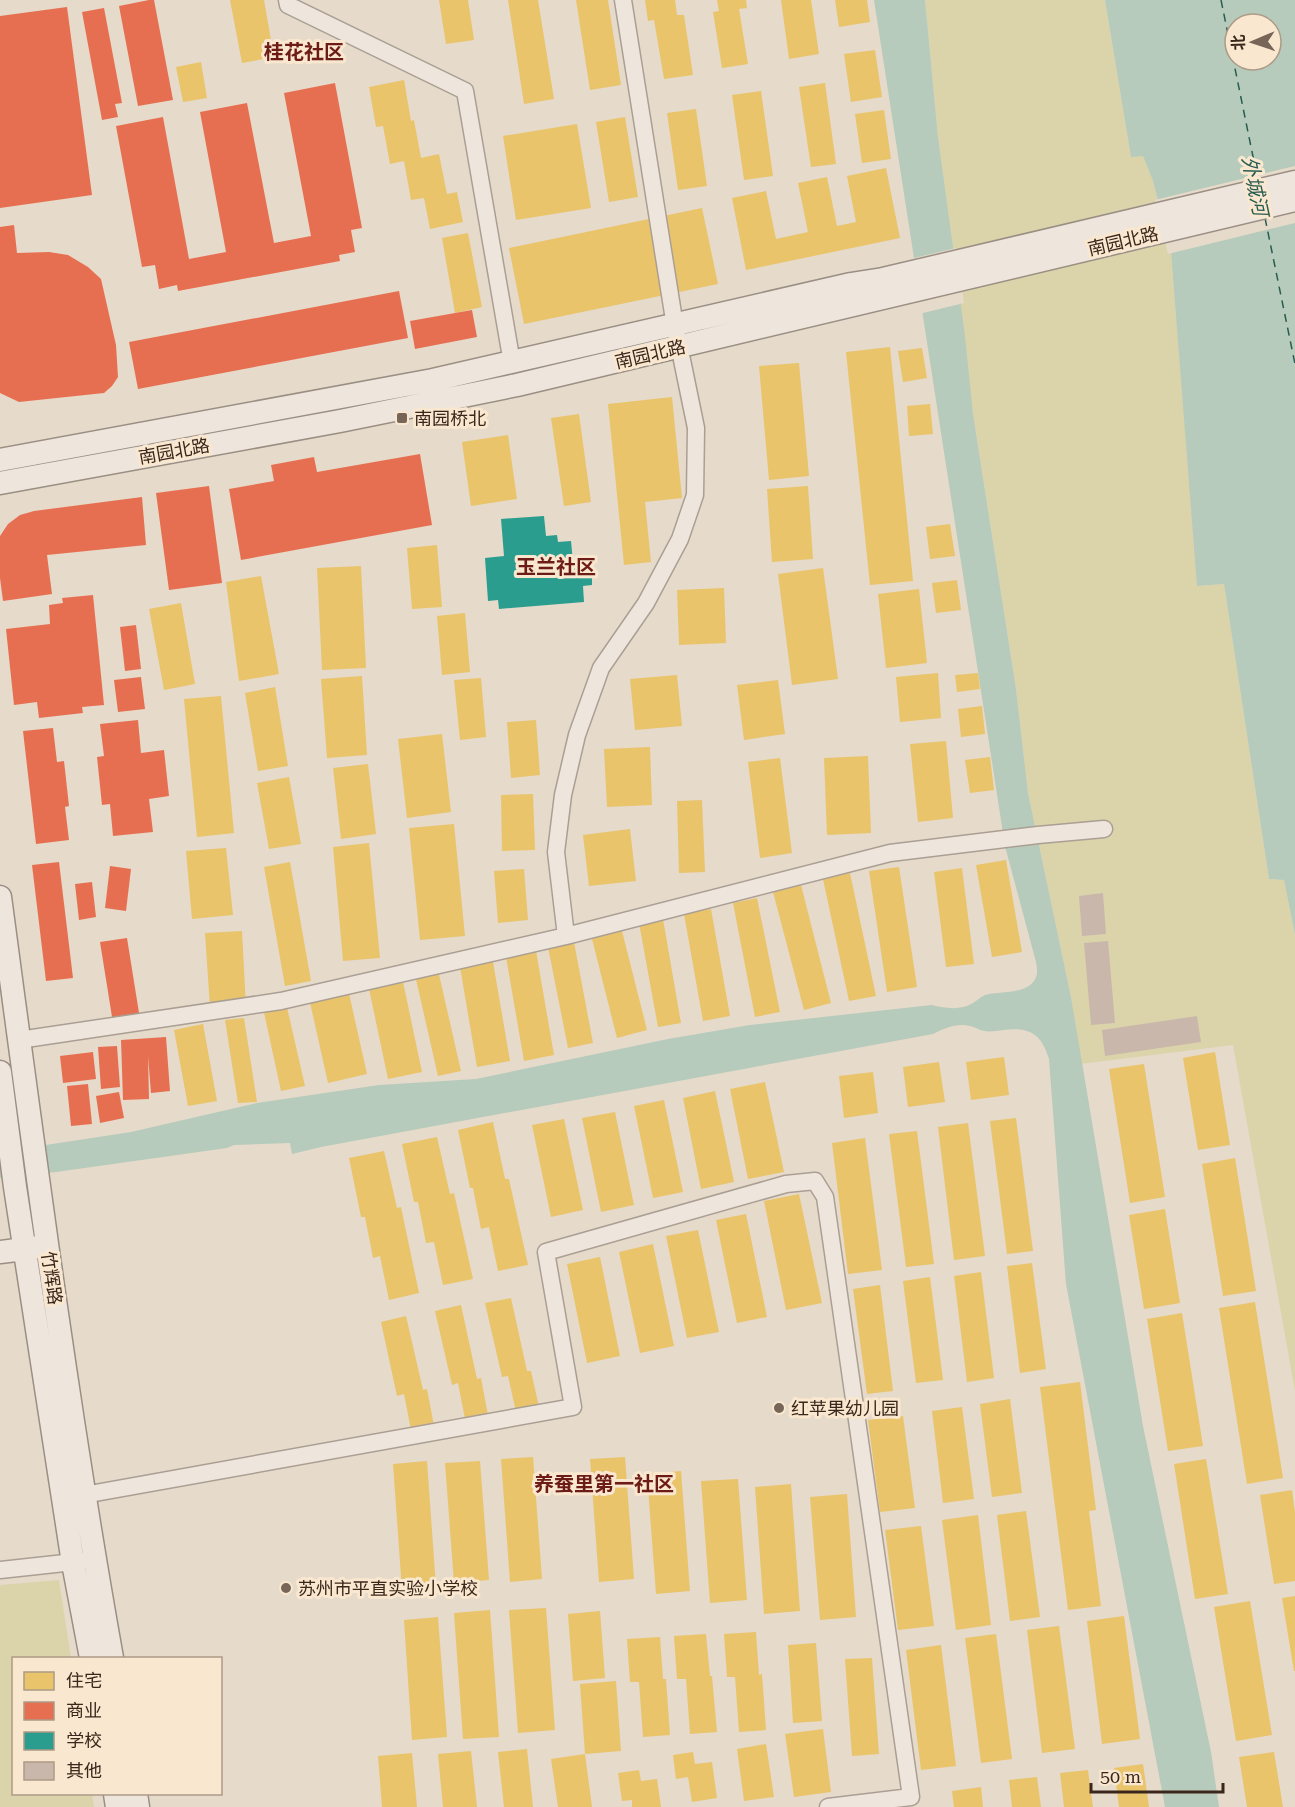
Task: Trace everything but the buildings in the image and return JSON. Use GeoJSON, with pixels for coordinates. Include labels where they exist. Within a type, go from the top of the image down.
{"type":"FeatureCollection","features":[{"type":"Feature","properties":{"kind":"main road","name":"南园北路"},"geometry":{"type":"LineString","coordinates":[[0,483],[438,402],[680,348],[855,306],[885,288],[1295,182]]}},
{"type":"Feature","properties":{"kind":"main road","name":"南园北路"},"geometry":{"type":"LineString","coordinates":[[0,460],[347,397],[512,363],[851,284],[885,288],[1295,200]]}},
{"type":"Feature","properties":{"kind":"main road","name":"竹辉路"},"geometry":{"type":"LineString","coordinates":[[0,897],[38,1180],[36,1241],[84,1561],[91,1657]]}},
{"type":"Feature","properties":{"kind":"main road","name":"竹辉路"},"geometry":{"type":"LineString","coordinates":[[0,1072],[15,1187],[36,1241]]}},
{"type":"Feature","properties":{"kind":"main road"},"geometry":{"type":"LineString","coordinates":[[0,1239],[36,1241]]}},
{"type":"Feature","properties":{"kind":"main road"},"geometry":{"type":"LineString","coordinates":[[0,1252],[36,1241]]}},
{"type":"Feature","properties":{"kind":"main road","name":"竹辉路"},"geometry":{"type":"LineString","coordinates":[[84,1561],[111,1657]]}},
{"type":"Feature","properties":{"kind":"street"},"geometry":{"type":"LineString","coordinates":[[286,0],[288,5],[465,91],[512,363]]}},
{"type":"Feature","properties":{"kind":"street"},"geometry":{"type":"LineString","coordinates":[[566,936],[556,852],[563,795],[577,735],[601,668],[646,603],[680,538],[695,495],[696,429],[675,326],[623,0]]}},
{"type":"Feature","properties":{"kind":"street"},"geometry":{"type":"LineString","coordinates":[[19,1040],[281,1001],[566,936],[890,853],[1104,829]]}},
{"type":"Feature","properties":{"kind":"street"},"geometry":{"type":"LineString","coordinates":[[74,1495],[573,1407],[546,1252],[786,1184],[815,1181],[825,1197],[911,1797],[828,1807]]}},
{"type":"Feature","properties":{"kind":"street"},"geometry":{"type":"LineString","coordinates":[[0,1570],[84,1561]]}},
{"type":"Feature","properties":{"kind":"shaded area"},"geometry":{"type":"Polygon","coordinates":[[[925,0],[1105,0],[1131,156],[1143,156],[1153,181],[1171,252],[1198,586],[1224,584],[1269,879],[1284,880],[1295,935],[1295,1391],[1233,1045],[1080,1064],[1071,997],[1028,793],[1016,689],[973,414],[938,137],[925,0]]]}},
{"type":"Feature","properties":{"kind":"shaded area"},"geometry":{"type":"Polygon","coordinates":[[[59,1580],[71,1657],[12,1657],[12,1795],[92,1795],[94,1807],[0,1807],[0,1585],[59,1580]]]}},
{"type":"Feature","properties":{"kind":"water"},"geometry":{"type":"Polygon","coordinates":[[[874,0],[925,0],[938,137],[965,336],[973,414],[1016,689],[1028,793],[1071,997],[1143,1426],[1211,1752],[1219,1807],[1165,1807],[1066,1284],[1049,1059],[1042,1043],[1033,1034],[1012,1029],[982,1031],[965,1025],[956,1026],[933,1034],[292,1154],[290,1143],[234,1145],[227,1148],[0,1178],[0,1152],[131,1132],[257,1103],[379,1085],[476,1079],[668,1039],[750,1025],[932,1005],[958,1008],[968,1006],[985,995],[1021,990],[1033,983],[1037,975],[1037,966],[1005,846],[874,0]]]}},
{"type":"Feature","properties":{"kind":"water","name":"外城河"},"geometry":{"type":"Polygon","coordinates":[[[1105,0],[1295,0],[1295,935],[1284,880],[1269,879],[1224,584],[1197,586],[1171,252],[1153,181],[1143,156],[1131,157],[1105,0]]]}},
{"type":"Feature","properties":{"kind":"pier"},"geometry":{"type":"Polygon","coordinates":[[[1295,166],[1295,223],[1168,254],[1155,200],[1295,166]]]}},
{"type":"Feature","properties":{"kind":"pier"},"geometry":{"type":"Polygon","coordinates":[[[956,248],[964,303],[919,314],[910,259],[956,248]]]}},
{"type":"Feature","properties":{"kind":"ferry route"},"geometry":{"type":"LineString","coordinates":[[1221,0],[1258,181]]}},
{"type":"Feature","properties":{"kind":"ferry route"},"geometry":{"type":"LineString","coordinates":[[1265,218],[1295,364]]}},
{"type":"Feature","properties":{"kind":"place","name":"南园桥北"},"geometry":{"type":"Point","coordinates":[402,418]}},
{"type":"Feature","properties":{"kind":"place","name":"红苹果幼儿园"},"geometry":{"type":"Point","coordinates":[779,1408]}},
{"type":"Feature","properties":{"kind":"place","name":"苏州市平直实验小学校"},"geometry":{"type":"Point","coordinates":[286,1588]}},
{"type":"Feature","properties":{"kind":"district","name":"桂花社区"},"geometry":{"type":"Point","coordinates":[304,52]}},
{"type":"Feature","properties":{"kind":"district","name":"玉兰社区"},"geometry":{"type":"Point","coordinates":[556,567]}},
{"type":"Feature","properties":{"kind":"district","name":"养蚕里第一社区"},"geometry":{"type":"Point","coordinates":[604,1484]}}]}
